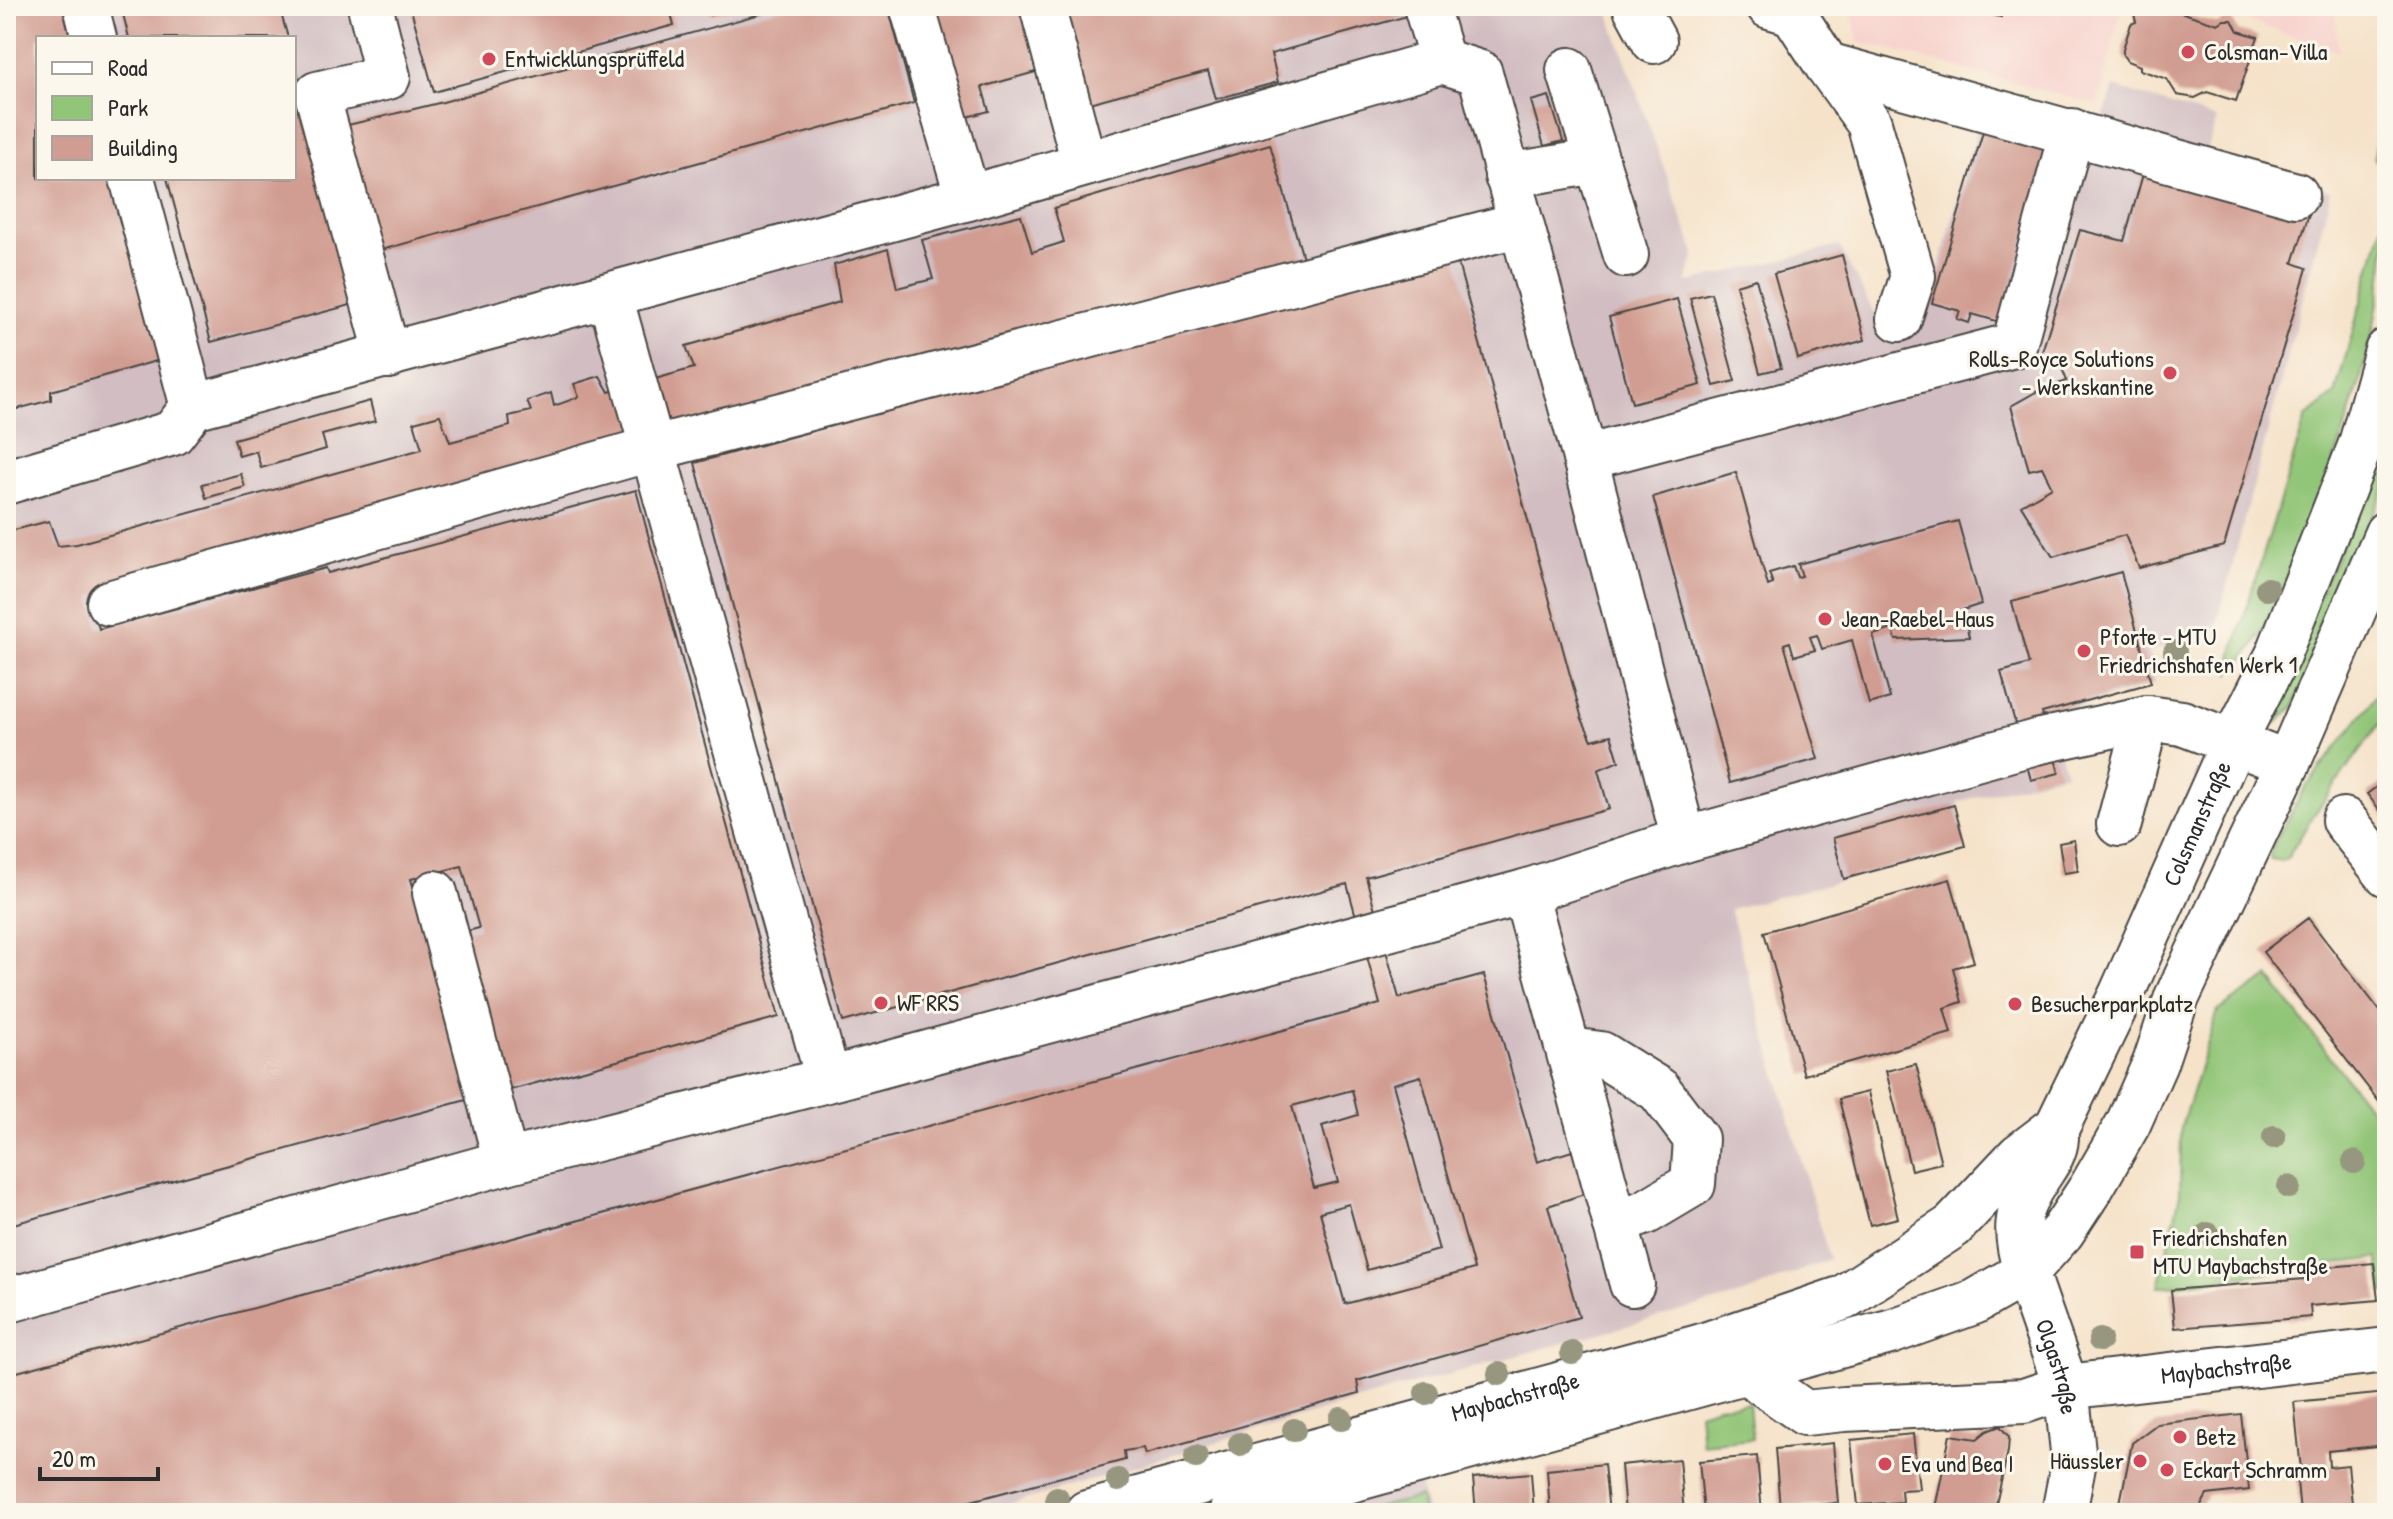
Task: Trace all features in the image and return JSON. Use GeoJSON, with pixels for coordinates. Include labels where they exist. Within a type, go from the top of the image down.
{"type":"FeatureCollection","features":[{"type":"Feature","properties":{"kind":"main road"},"geometry":{"type":"LineString","coordinates":[[86,6],[94,36]]}},
{"type":"Feature","properties":{"kind":"main road"},"geometry":{"type":"LineString","coordinates":[[370,6],[388,77],[317,94],[388,356]]}},
{"type":"Feature","properties":{"kind":"main road"},"geometry":{"type":"LineString","coordinates":[[912,6],[968,198]]}},
{"type":"Feature","properties":{"kind":"main road"},"geometry":{"type":"LineString","coordinates":[[1042,6],[1084,163]]}},
{"type":"Feature","properties":{"kind":"main road"},"geometry":{"type":"LineString","coordinates":[[1426,6],[1442,61]]}},
{"type":"Feature","properties":{"kind":"main road"},"geometry":{"type":"LineString","coordinates":[[1769,6],[1793,13],[1844,69],[1869,123],[1913,276],[1899,319]]}},
{"type":"Feature","properties":{"kind":"main road"},"geometry":{"type":"LineString","coordinates":[[6,482],[173,433],[193,407],[968,198],[1442,61],[1480,73],[1585,458],[1684,840]]}},
{"type":"Feature","properties":{"kind":"main road"},"geometry":{"type":"LineString","coordinates":[[1844,69],[2296,195]]}},
{"type":"Feature","properties":{"kind":"main road"},"geometry":{"type":"LineString","coordinates":[[1569,70],[1626,255]]}},
{"type":"Feature","properties":{"kind":"main road"},"geometry":{"type":"LineString","coordinates":[[1585,458],[2014,345],[2072,131]]}},
{"type":"Feature","properties":{"kind":"main road"},"geometry":{"type":"LineString","coordinates":[[1507,176],[1597,161]]}},
{"type":"Feature","properties":{"kind":"main road"},"geometry":{"type":"LineString","coordinates":[[133,180],[193,407]]}},
{"type":"Feature","properties":{"kind":"main road"},"geometry":{"type":"LineString","coordinates":[[109,603],[654,448],[1521,224]]}},
{"type":"Feature","properties":{"kind":"main road"},"geometry":{"type":"LineString","coordinates":[[610,296],[828,1079]]}},
{"type":"Feature","properties":{"kind":"main road","name":"Colsmanstraße"},"geometry":{"type":"LineString","coordinates":[[1928,1244],[1953,1226],[2019,1156],[2057,1127],[2122,993],[2234,741],[2278,655],[2384,379]]}},
{"type":"Feature","properties":{"kind":"main road","name":"Maybachstraße"},"geometry":{"type":"LineString","coordinates":[[1087,1513],[1342,1463],[1747,1372],[1954,1311],[2026,1272],[2062,1232],[2128,1124],[2155,1063],[2189,969],[2288,763],[2385,542]]}},
{"type":"Feature","properties":{"kind":"main road"},"geometry":{"type":"LineString","coordinates":[[2119,824],[2147,718]]}},
{"type":"Feature","properties":{"kind":"main road"},"geometry":{"type":"LineString","coordinates":[[6,1301],[506,1162],[1525,892],[1684,840],[1943,767],[2147,718],[2182,723],[2288,763]]}},
{"type":"Feature","properties":{"kind":"main road"},"geometry":{"type":"LineString","coordinates":[[2344,820],[2387,874]]}},
{"type":"Feature","properties":{"kind":"main road"},"geometry":{"type":"LineString","coordinates":[[1525,892],[1632,1284]]}},
{"type":"Feature","properties":{"kind":"main road"},"geometry":{"type":"LineString","coordinates":[[435,893],[506,1162]]}},
{"type":"Feature","properties":{"kind":"main road"},"geometry":{"type":"LineString","coordinates":[[1569,1050],[1601,1054],[1659,1090],[1696,1139],[1693,1184],[1646,1212],[1615,1223]]}},
{"type":"Feature","properties":{"kind":"main road","name":"Olgastraße"},"geometry":{"type":"LineString","coordinates":[[2057,1127],[2055,1150],[2030,1188],[2017,1221],[2017,1243],[2066,1387],[2074,1461],[2064,1513]]}},
{"type":"Feature","properties":{"kind":"main road","name":"Maybachstraße"},"geometry":{"type":"LineString","coordinates":[[1231,1513],[1342,1463],[1843,1298],[1928,1244]]}},
{"type":"Feature","properties":{"kind":"main road","name":"Maybachstraße"},"geometry":{"type":"LineString","coordinates":[[1747,1372],[1805,1413],[2024,1401],[2066,1387],[2387,1350]]}},
{"type":"Feature","properties":{"kind":"shaded area"},"geometry":{"type":"Polygon","coordinates":[[[6,6],[1606,6],[1695,254],[1686,283],[1839,246],[1886,336],[1923,326],[1979,123],[2103,119],[2114,87],[2217,119],[2207,151],[2331,191],[2216,628],[2148,652],[2155,683],[2047,716],[2066,773],[1957,802],[1965,849],[1730,909],[1829,1259],[1744,1294],[1395,1389],[981,1513],[6,1513],[6,6]]]}},
{"type":"Feature","properties":{"kind":"shaded area"},"geometry":{"type":"Polygon","coordinates":[[[1827,6],[2122,6],[2098,105],[1858,41],[1852,15],[1827,6]]]}},
{"type":"Feature","properties":{"kind":"shaded area"},"geometry":{"type":"Polygon","coordinates":[[[2204,6],[2334,6],[2339,52],[2204,6]]]}},
{"type":"Feature","properties":{"kind":"shaded area"},"geometry":{"type":"Polygon","coordinates":[[[1418,1476],[1427,1513],[1282,1513],[1418,1476]]]}},
{"type":"Feature","properties":{"kind":"green space"},"geometry":{"type":"Polygon","coordinates":[[[2384,6],[2387,6],[2387,165],[2374,160],[2385,60],[2384,6]]]}},
{"type":"Feature","properties":{"kind":"green space"},"geometry":{"type":"Polygon","coordinates":[[[2387,210],[2380,292],[2362,375],[2349,416],[2321,496],[2275,605],[2254,645],[2231,673],[2233,652],[2306,417],[2335,394],[2387,210]]]}},
{"type":"Feature","properties":{"kind":"green space"},"geometry":{"type":"Polygon","coordinates":[[[2387,443],[2387,482],[2293,707],[2276,724],[2267,714],[2387,443]]]}},
{"type":"Feature","properties":{"kind":"green space"},"geometry":{"type":"Polygon","coordinates":[[[2387,678],[2387,711],[2380,723],[2313,816],[2288,857],[2281,861],[2270,859],[2271,850],[2303,791],[2387,678]]]}},
{"type":"Feature","properties":{"kind":"green space"},"geometry":{"type":"Polygon","coordinates":[[[2269,977],[2387,1131],[2387,1292],[2383,1293],[2378,1258],[2159,1287],[2180,1194],[2181,1127],[2218,1011],[2269,977]]]}},
{"type":"Feature","properties":{"kind":"green space"},"geometry":{"type":"Polygon","coordinates":[[[1749,1403],[1752,1439],[1702,1444],[1699,1412],[1717,1406],[1749,1403]]]}},
{"type":"Feature","properties":{"kind":"green space"},"geometry":{"type":"Polygon","coordinates":[[[1420,1497],[1423,1513],[1354,1513],[1420,1497]]]}},
{"type":"Feature","properties":{"kind":"building"},"geometry":{"type":"Polygon","coordinates":[[[6,6],[72,6],[80,36],[36,36],[36,180],[121,180],[170,357],[51,391],[51,400],[6,412],[6,6]]]}},
{"type":"Feature","properties":{"kind":"building"},"geometry":{"type":"Polygon","coordinates":[[[121,6],[279,6],[287,36],[128,36],[121,6]]]}},
{"type":"Feature","properties":{"kind":"building","name":"Entwicklungsprüffeld"},"geometry":{"type":"Polygon","coordinates":[[[410,6],[669,6],[674,25],[434,92],[410,6]]]}},
{"type":"Feature","properties":{"kind":"building"},"geometry":{"type":"Polygon","coordinates":[[[707,6],[739,6],[739,7],[710,15],[707,6]]]}},
{"type":"Feature","properties":{"kind":"building"},"geometry":{"type":"Polygon","coordinates":[[[789,6],[888,6],[914,103],[374,252],[344,126],[443,102],[789,6]]]}},
{"type":"Feature","properties":{"kind":"building"},"geometry":{"type":"Polygon","coordinates":[[[933,6],[1022,6],[1039,71],[982,87],[989,111],[963,118],[933,6]]]}},
{"type":"Feature","properties":{"kind":"building"},"geometry":{"type":"Polygon","coordinates":[[[1062,6],[1405,6],[1407,16],[1271,54],[1278,82],[1216,99],[1208,71],[1089,103],[1062,6]]]}},
{"type":"Feature","properties":{"kind":"building"},"geometry":{"type":"Polygon","coordinates":[[[1953,6],[2003,6],[2001,17],[1953,6]]]}},
{"type":"Feature","properties":{"kind":"building","name":"Colsman-Villa"},"geometry":{"type":"Polygon","coordinates":[[[2138,6],[2161,6],[2218,24],[2232,20],[2238,31],[2258,37],[2236,101],[2207,92],[2195,98],[2177,95],[2167,79],[2140,70],[2140,66],[2127,61],[2123,49],[2131,24],[2136,22],[2134,14],[2138,6]]]}},
{"type":"Feature","properties":{"kind":"building"},"geometry":{"type":"Polygon","coordinates":[[[296,69],[358,303],[211,342],[168,180],[296,180],[296,69]]]}},
{"type":"Feature","properties":{"kind":"building"},"geometry":{"type":"Polygon","coordinates":[[[1549,96],[1563,141],[1544,146],[1531,101],[1549,96]]]}},
{"type":"Feature","properties":{"kind":"building"},"geometry":{"type":"Polygon","coordinates":[[[1985,125],[2052,145],[2000,322],[1972,314],[1969,323],[1957,319],[1960,311],[1932,303],[1985,125]]]}},
{"type":"Feature","properties":{"kind":"building"},"geometry":{"type":"Polygon","coordinates":[[[1270,144],[1305,265],[91,596],[99,629],[326,568],[328,573],[636,490],[779,1017],[503,1092],[460,933],[479,928],[462,866],[411,879],[470,1099],[6,1226],[6,532],[49,521],[58,546],[77,544],[422,449],[414,422],[440,415],[450,442],[510,426],[509,416],[531,411],[527,401],[551,393],[554,406],[579,397],[574,384],[600,376],[609,392],[694,368],[686,346],[840,302],[834,265],[888,249],[897,288],[933,279],[922,240],[1021,215],[1032,252],[1064,242],[1054,208],[1270,144]]]}},
{"type":"Feature","properties":{"kind":"building","name":"Rolls-Royce Solutions - Werkskantine"},"geometry":{"type":"Polygon","coordinates":[[[2145,167],[2309,214],[2293,263],[2307,268],[2224,546],[2139,568],[2125,535],[2053,557],[2021,505],[2052,487],[2042,467],[2029,470],[2011,406],[2038,391],[2067,381],[2061,366],[2040,358],[2080,230],[2124,241],[2145,167]]]}},
{"type":"Feature","properties":{"kind":"building"},"geometry":{"type":"Polygon","coordinates":[[[1842,255],[1865,340],[1798,359],[1774,274],[1842,255]]]}},
{"type":"Feature","properties":{"kind":"building"},"geometry":{"type":"Polygon","coordinates":[[[1456,256],[1582,719],[1592,740],[1611,735],[1619,761],[1598,770],[1609,809],[1366,877],[1399,998],[1484,975],[1537,1162],[1572,1151],[1587,1193],[1548,1206],[1579,1317],[1357,1381],[1359,1393],[1145,1454],[1143,1448],[1124,1451],[1125,1460],[926,1513],[6,1513],[6,1375],[1380,1004],[1347,884],[843,1022],[695,463],[1456,256]],[[1421,1076],[1393,1084],[1439,1250],[1367,1270],[1349,1204],[1320,1212],[1345,1304],[1474,1269],[1421,1076]],[[1352,1090],[1292,1106],[1314,1188],[1338,1182],[1322,1126],[1358,1115],[1352,1090]]]}},
{"type":"Feature","properties":{"kind":"building"},"geometry":{"type":"Polygon","coordinates":[[[1756,279],[1781,368],[1760,373],[1736,285],[1756,279]]]}},
{"type":"Feature","properties":{"kind":"building"},"geometry":{"type":"Polygon","coordinates":[[[1711,293],[1735,381],[1714,386],[1690,298],[1711,293]]]}},
{"type":"Feature","properties":{"kind":"building"},"geometry":{"type":"Polygon","coordinates":[[[1677,299],[1701,385],[1632,403],[1609,317],[1677,299]]]}},
{"type":"Feature","properties":{"kind":"building"},"geometry":{"type":"Polygon","coordinates":[[[370,401],[375,421],[322,435],[326,449],[261,468],[256,451],[239,456],[234,439],[370,401]]]}},
{"type":"Feature","properties":{"kind":"building","name":"Jean-Raebel-Haus"},"geometry":{"type":"Polygon","coordinates":[[[1736,472],[1768,586],[1773,584],[1769,573],[1793,566],[1797,577],[1802,576],[1798,564],[1958,521],[1981,604],[1963,610],[1969,637],[1896,640],[1893,629],[1873,635],[1890,698],[1869,704],[1852,640],[1822,649],[1817,635],[1810,637],[1815,650],[1794,656],[1790,642],[1784,644],[1818,759],[1730,783],[1653,497],[1736,472]]]}},
{"type":"Feature","properties":{"kind":"building"},"geometry":{"type":"Polygon","coordinates":[[[241,474],[245,487],[206,498],[202,484],[241,474]]]}},
{"type":"Feature","properties":{"kind":"building"},"geometry":{"type":"Polygon","coordinates":[[[2121,572],[2151,683],[2042,713],[2059,773],[2031,780],[2001,672],[2029,664],[2012,602],[2121,572]]]}},
{"type":"Feature","properties":{"kind":"building"},"geometry":{"type":"Polygon","coordinates":[[[2387,779],[2387,819],[2367,794],[2387,779]]]}},
{"type":"Feature","properties":{"kind":"building"},"geometry":{"type":"Polygon","coordinates":[[[1954,805],[1965,846],[1844,879],[1833,838],[1954,805]]]}},
{"type":"Feature","properties":{"kind":"building"},"geometry":{"type":"Polygon","coordinates":[[[2074,840],[2078,871],[2064,873],[2059,843],[2074,840]]]}},
{"type":"Feature","properties":{"kind":"building"},"geometry":{"type":"Polygon","coordinates":[[[1950,879],[1974,962],[1953,968],[1962,1002],[1944,1008],[1951,1033],[1804,1075],[1764,932],[1950,879]]]}},
{"type":"Feature","properties":{"kind":"building"},"geometry":{"type":"Polygon","coordinates":[[[2308,918],[2387,1020],[2387,1112],[2263,952],[2308,918]]]}},
{"type":"Feature","properties":{"kind":"building"},"geometry":{"type":"Polygon","coordinates":[[[1916,1064],[1941,1163],[1911,1170],[1886,1071],[1916,1064]]]}},
{"type":"Feature","properties":{"kind":"building"},"geometry":{"type":"Polygon","coordinates":[[[1868,1092],[1898,1218],[1870,1225],[1839,1099],[1868,1092]]]}},
{"type":"Feature","properties":{"kind":"building"},"geometry":{"type":"Polygon","coordinates":[[[2374,1263],[2378,1300],[2310,1306],[2311,1317],[2175,1328],[2171,1290],[2305,1279],[2304,1269],[2374,1263]]]}},
{"type":"Feature","properties":{"kind":"building"},"geometry":{"type":"Polygon","coordinates":[[[2387,1393],[2387,1445],[2328,1451],[2329,1467],[2348,1465],[2353,1513],[2300,1513],[2296,1470],[2301,1470],[2294,1402],[2387,1393]]]}},
{"type":"Feature","properties":{"kind":"building"},"geometry":{"type":"Polygon","coordinates":[[[2241,1414],[2249,1490],[2207,1495],[2197,1513],[2118,1513],[2132,1443],[2157,1424],[2241,1414]]]}},
{"type":"Feature","properties":{"kind":"building"},"geometry":{"type":"Polygon","coordinates":[[[2000,1426],[2009,1437],[1994,1513],[1934,1513],[1950,1435],[1977,1439],[2000,1426]]]}},
{"type":"Feature","properties":{"kind":"building","name":"Eva und Bea I"},"geometry":{"type":"Polygon","coordinates":[[[1913,1434],[1919,1489],[1901,1490],[1902,1502],[1858,1505],[1851,1440],[1913,1434]]]}},
{"type":"Feature","properties":{"kind":"building"},"geometry":{"type":"Polygon","coordinates":[[[1833,1443],[1838,1503],[1780,1508],[1775,1449],[1833,1443]]]}},
{"type":"Feature","properties":{"kind":"building"},"geometry":{"type":"Polygon","coordinates":[[[1757,1456],[1762,1513],[1704,1513],[1699,1461],[1757,1456]]]}},
{"type":"Feature","properties":{"kind":"building"},"geometry":{"type":"Polygon","coordinates":[[[1679,1459],[1684,1513],[1625,1513],[1621,1465],[1679,1459]]]}},
{"type":"Feature","properties":{"kind":"building"},"geometry":{"type":"Polygon","coordinates":[[[1604,1464],[1609,1513],[1550,1513],[1547,1470],[1604,1464]]]}},
{"type":"Feature","properties":{"kind":"building"},"geometry":{"type":"Polygon","coordinates":[[[1531,1473],[1534,1513],[1476,1513],[1473,1478],[1531,1473]]]}},
{"type":"Feature","properties":{"kind":"place","name":"Colsman-Villa"},"geometry":{"type":"Point","coordinates":[2188,52]}},
{"type":"Feature","properties":{"kind":"place","name":"Entwicklungsprüffeld"},"geometry":{"type":"Point","coordinates":[489,59]}},
{"type":"Feature","properties":{"kind":"place","name":"Rolls-Royce Solutions - Werkskantine"},"geometry":{"type":"Point","coordinates":[2170,373]}},
{"type":"Feature","properties":{"kind":"place","name":"Jean-Raebel-Haus"},"geometry":{"type":"Point","coordinates":[1825,619]}},
{"type":"Feature","properties":{"kind":"place","name":"Pforte - MTU Friedrichshafen Werk 1"},"geometry":{"type":"Point","coordinates":[2084,651]}},
{"type":"Feature","properties":{"kind":"place","name":"WF RRS"},"geometry":{"type":"Point","coordinates":[881,1003]}},
{"type":"Feature","properties":{"kind":"place","name":"Besucherparkplatz"},"geometry":{"type":"Point","coordinates":[2015,1004]}},
{"type":"Feature","properties":{"kind":"place","name":"Friedrichshafen MTU Maybachstraße"},"geometry":{"type":"Point","coordinates":[2137,1252]}},
{"type":"Feature","properties":{"kind":"place","name":"Betz"},"geometry":{"type":"Point","coordinates":[2180,1437]}},
{"type":"Feature","properties":{"kind":"place","name":"Häussler"},"geometry":{"type":"Point","coordinates":[2140,1461]}},
{"type":"Feature","properties":{"kind":"place","name":"Eva und Bea I"},"geometry":{"type":"Point","coordinates":[1885,1464]}},
{"type":"Feature","properties":{"kind":"place","name":"Eckart Schramm"},"geometry":{"type":"Point","coordinates":[2167,1470]}}]}
